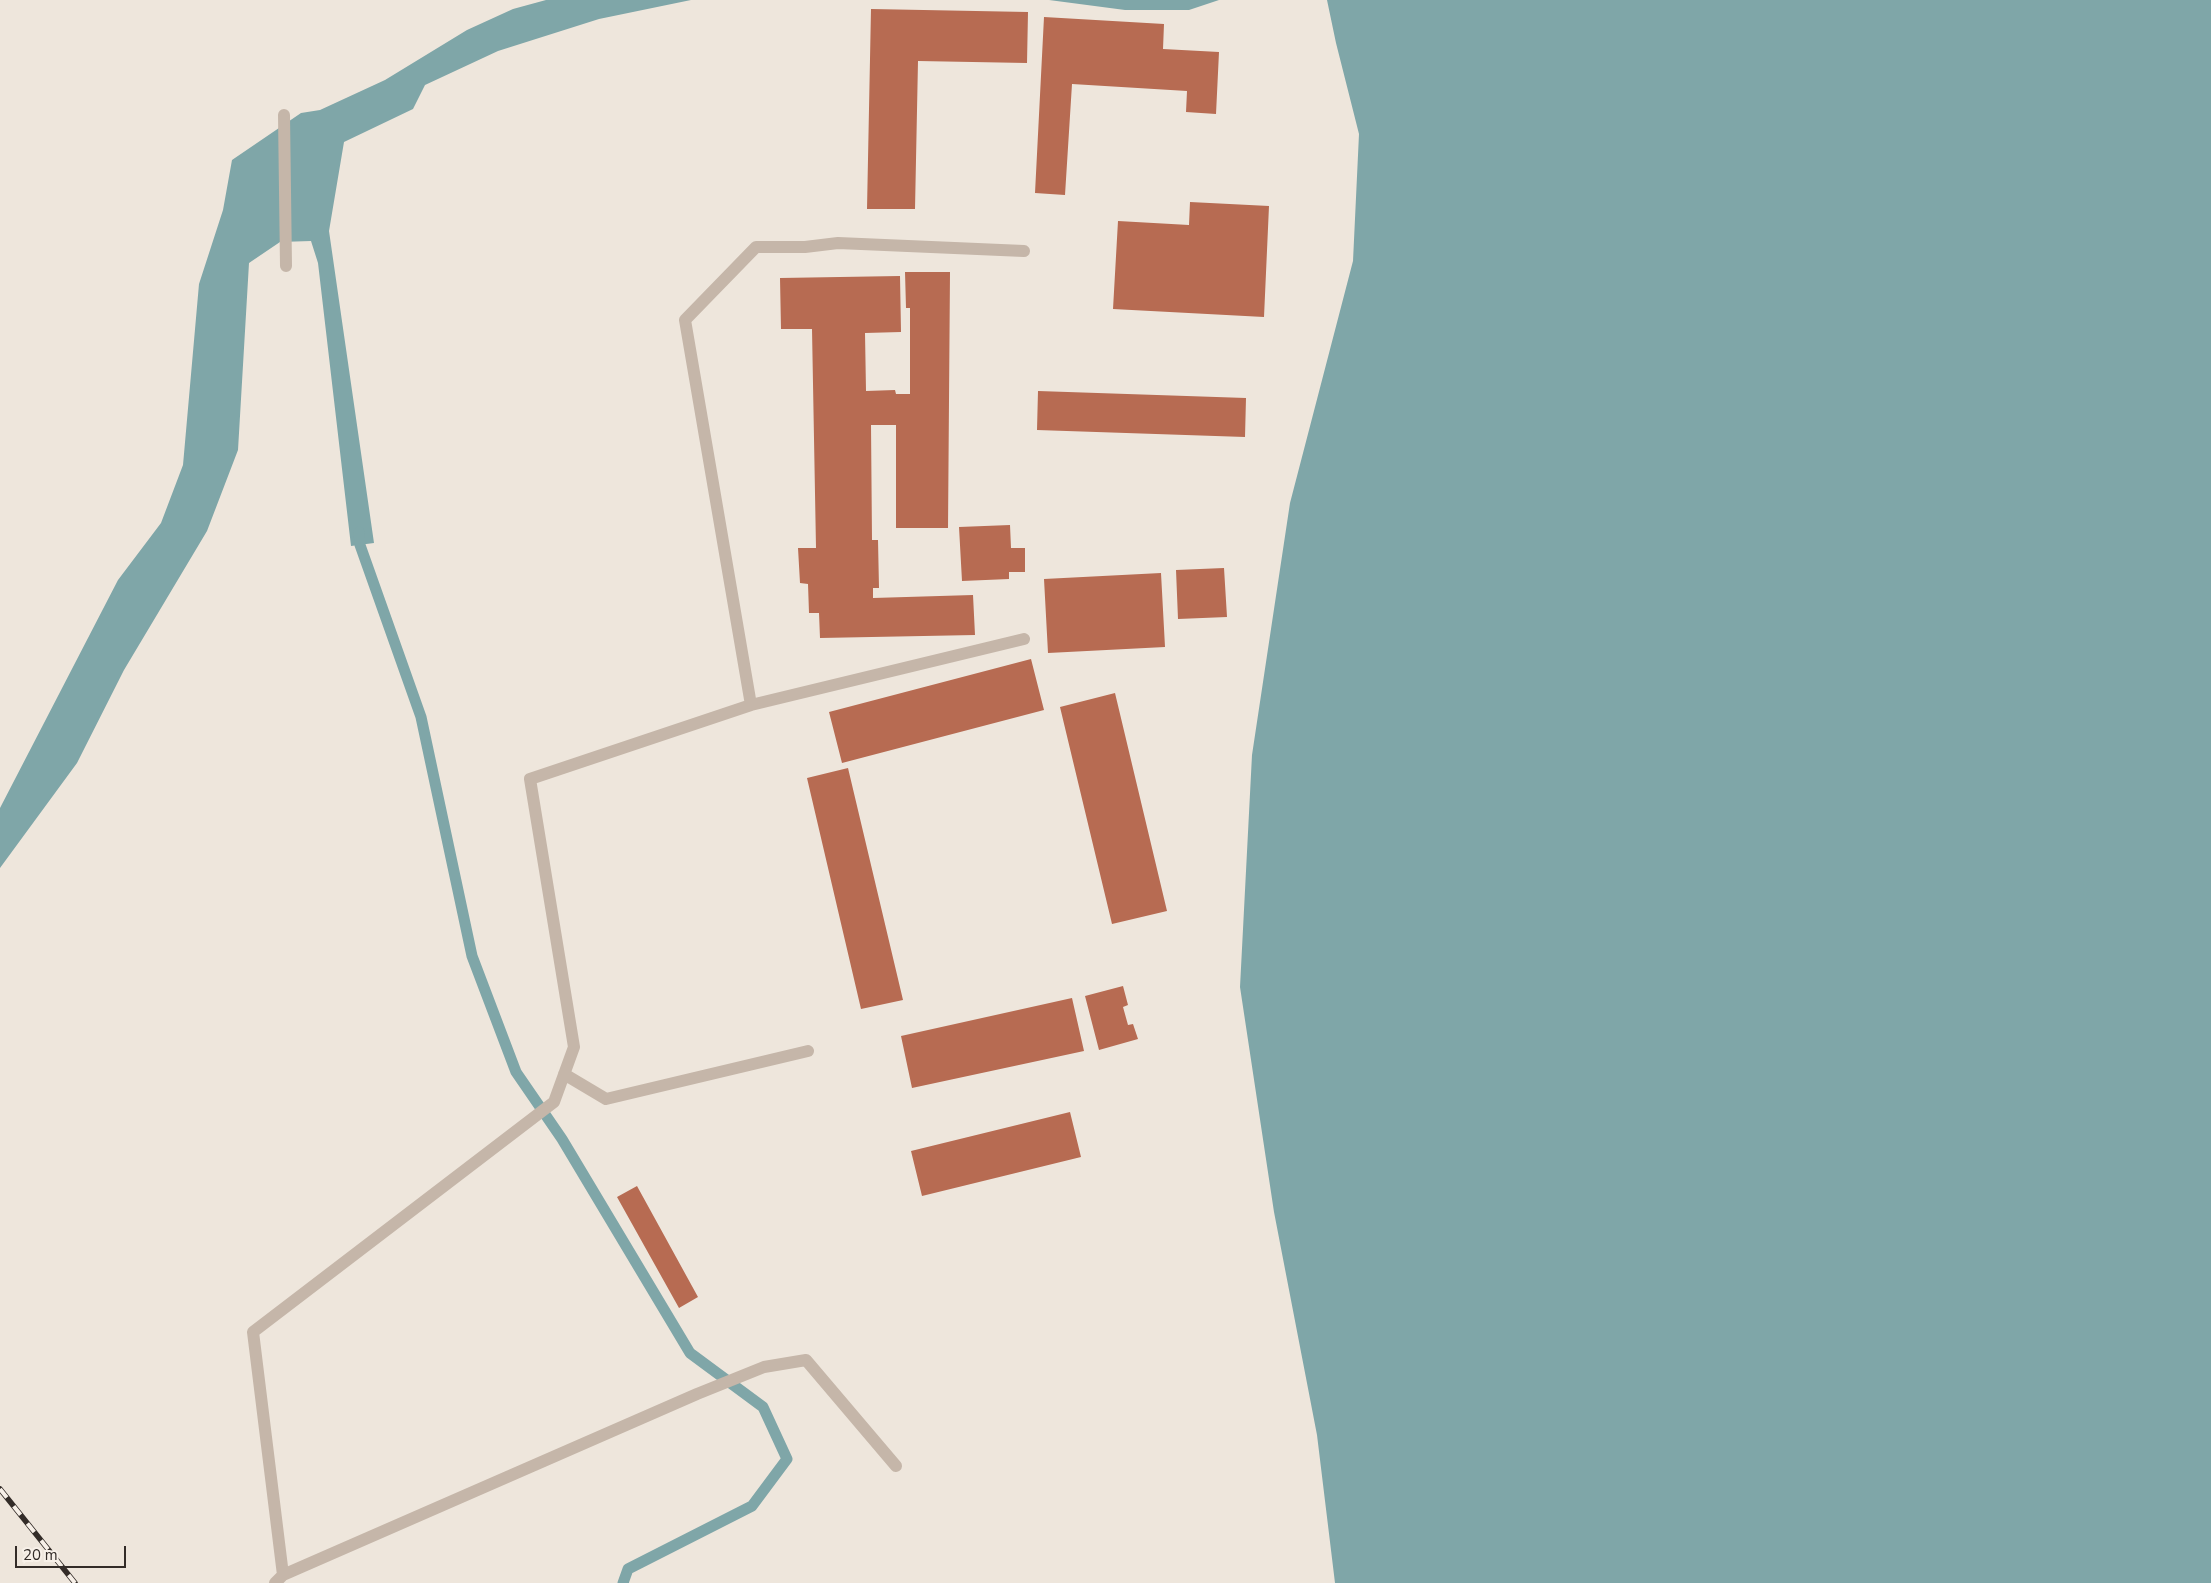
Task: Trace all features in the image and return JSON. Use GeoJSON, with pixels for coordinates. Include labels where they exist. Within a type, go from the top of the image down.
{"type":"FeatureCollection","features":[{"type":"Feature","properties":{"kind":"street"},"geometry":{"type":"LineString","coordinates":[[284,115],[286,266]]}},
{"type":"Feature","properties":{"kind":"street"},"geometry":{"type":"LineString","coordinates":[[751,705],[685,320],[756,248],[805,247],[838,243],[1024,251]]}},
{"type":"Feature","properties":{"kind":"street"},"geometry":{"type":"LineString","coordinates":[[896,1466],[806,1360],[764,1367],[697,1394],[279,1579],[253,1332],[554,1102],[574,1047],[530,779],[751,705],[1024,639]]}},
{"type":"Feature","properties":{"kind":"street"},"geometry":{"type":"LineString","coordinates":[[564,1074],[606,1099],[808,1051]]}},
{"type":"Feature","properties":{"kind":"water"},"geometry":{"type":"Polygon","coordinates":[[[546,0],[691,0],[599,19],[498,51],[425,85],[413,109],[344,142],[329,231],[374,543],[351,546],[318,263],[311,241],[280,242],[249,263],[238,450],[207,531],[124,670],[77,763],[0,868],[0,808],[118,580],[161,523],[183,465],[199,284],[223,210],[232,160],[301,113],[320,110],[385,80],[467,30],[513,9],[546,0]]]}},
{"type":"Feature","properties":{"kind":"water"},"geometry":{"type":"Polygon","coordinates":[[[1049,0],[1219,0],[1189,10],[1125,10],[1049,0]]]}},
{"type":"Feature","properties":{"kind":"water"},"geometry":{"type":"Polygon","coordinates":[[[1327,0],[2211,0],[2211,1583],[1335,1583],[1317,1435],[1274,1212],[1240,987],[1252,755],[1290,503],[1353,261],[1359,134],[1327,0]]]}},
{"type":"Feature","properties":{"kind":"building"},"geometry":{"type":"Polygon","coordinates":[[[871,9],[1028,12],[1027,63],[918,61],[915,209],[867,209],[871,9]]]}},
{"type":"Feature","properties":{"kind":"building"},"geometry":{"type":"Polygon","coordinates":[[[1044,17],[1164,24],[1163,49],[1219,52],[1216,114],[1186,112],[1187,91],[1072,84],[1065,195],[1035,193],[1044,17]]]}},
{"type":"Feature","properties":{"kind":"building"},"geometry":{"type":"Polygon","coordinates":[[[1190,202],[1269,206],[1264,317],[1113,309],[1118,221],[1189,225],[1190,202]]]}},
{"type":"Feature","properties":{"kind":"building"},"geometry":{"type":"Polygon","coordinates":[[[905,272],[950,272],[948,528],[896,528],[896,425],[871,425],[872,540],[878,540],[879,588],[873,588],[873,598],[973,595],[975,635],[820,638],[819,613],[809,613],[808,584],[800,583],[798,548],[816,548],[812,329],[781,329],[780,278],[900,276],[901,332],[865,333],[866,391],[895,390],[896,394],[910,394],[910,308],[906,308],[905,272]]]}},
{"type":"Feature","properties":{"kind":"building"},"geometry":{"type":"Polygon","coordinates":[[[1038,391],[1246,398],[1245,437],[1037,430],[1038,391]]]}},
{"type":"Feature","properties":{"kind":"building"},"geometry":{"type":"Polygon","coordinates":[[[1010,525],[1011,548],[1025,548],[1025,572],[1009,572],[1009,579],[962,581],[959,527],[1010,525]]]}},
{"type":"Feature","properties":{"kind":"building"},"geometry":{"type":"Polygon","coordinates":[[[1224,568],[1227,617],[1178,619],[1176,570],[1224,568]]]}},
{"type":"Feature","properties":{"kind":"building"},"geometry":{"type":"Polygon","coordinates":[[[1161,573],[1165,647],[1048,653],[1044,579],[1161,573]]]}},
{"type":"Feature","properties":{"kind":"building"},"geometry":{"type":"Polygon","coordinates":[[[1031,659],[1044,710],[842,763],[829,712],[1031,659]]]}},
{"type":"Feature","properties":{"kind":"building"},"geometry":{"type":"Polygon","coordinates":[[[1115,693],[1167,911],[1112,924],[1060,707],[1115,693]]]}},
{"type":"Feature","properties":{"kind":"building"},"geometry":{"type":"Polygon","coordinates":[[[848,768],[903,1000],[861,1009],[807,778],[848,768]]]}},
{"type":"Feature","properties":{"kind":"building"},"geometry":{"type":"Polygon","coordinates":[[[1123,986],[1128,1005],[1123,1007],[1128,1025],[1133,1024],[1138,1039],[1099,1050],[1085,996],[1123,986]]]}},
{"type":"Feature","properties":{"kind":"building"},"geometry":{"type":"Polygon","coordinates":[[[1072,998],[1084,1051],[912,1088],[901,1036],[1072,998]]]}},
{"type":"Feature","properties":{"kind":"building"},"geometry":{"type":"Polygon","coordinates":[[[1070,1112],[1081,1157],[922,1196],[911,1151],[1070,1112]]]}},
{"type":"Feature","properties":{"kind":"building"},"geometry":{"type":"Polygon","coordinates":[[[637,1186],[698,1297],[679,1308],[617,1197],[637,1186]]]}},
{"type":"Feature","properties":{"kind":"waterway"},"geometry":{"type":"LineString","coordinates":[[359,532],[360,545],[421,717],[472,956],[516,1072],[562,1139],[690,1353],[763,1407],[787,1459],[752,1506],[628,1569],[623,1583]]}},
{"type":"Feature","properties":{"kind":"railway"},"geometry":{"type":"LineString","coordinates":[[0,1489],[75,1583]]}}]}
